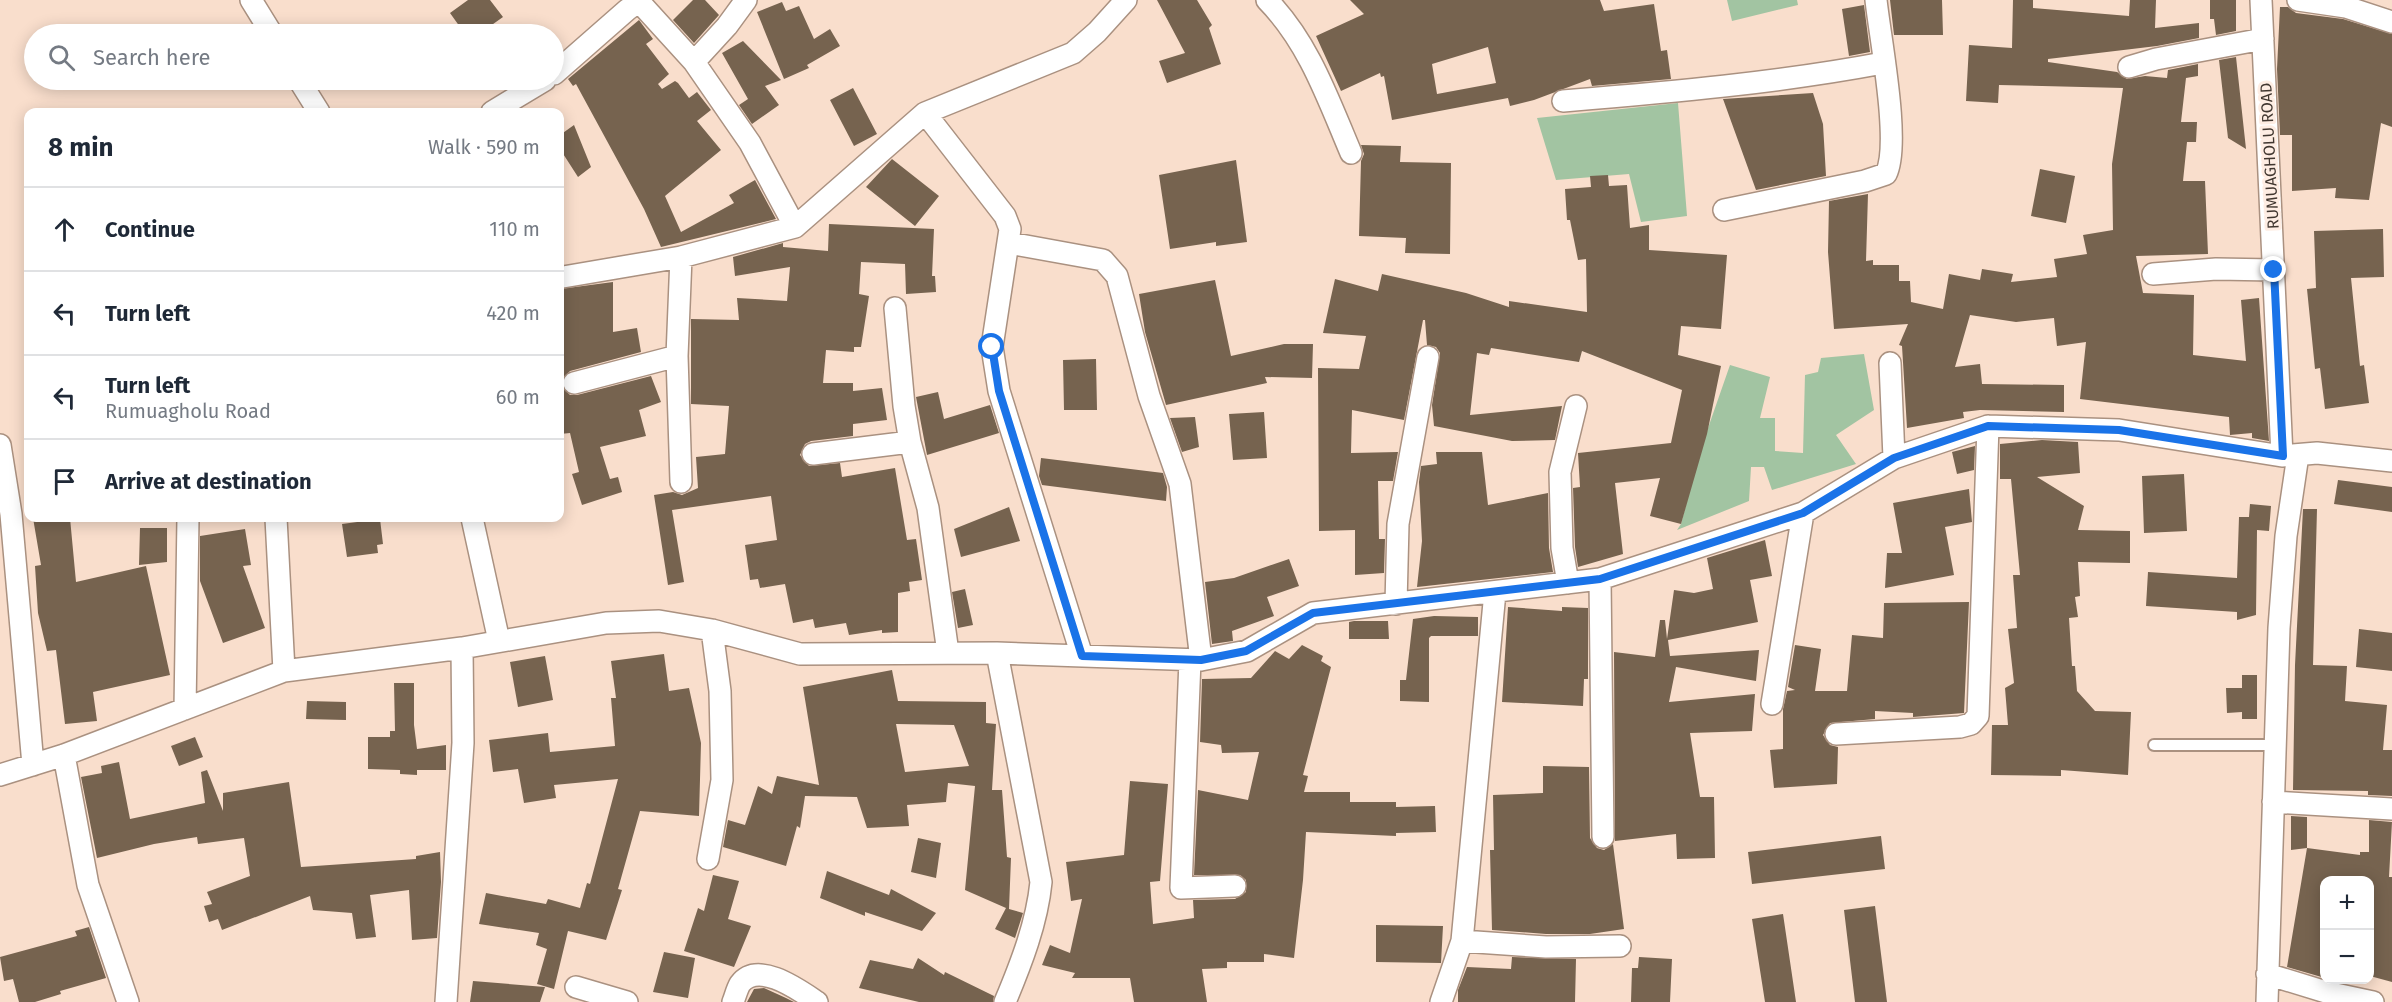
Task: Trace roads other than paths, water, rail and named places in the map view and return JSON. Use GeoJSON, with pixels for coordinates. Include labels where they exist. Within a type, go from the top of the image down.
{"type":"FeatureCollection","features":[{"type":"Feature","properties":{"kind":"street"},"geometry":{"type":"LineString","coordinates":[[251,0],[266,24]]}},
{"type":"Feature","properties":{"kind":"street"},"geometry":{"type":"LineString","coordinates":[[694,62],[727,26],[746,0]]}},
{"type":"Feature","properties":{"kind":"street"},"geometry":{"type":"LineString","coordinates":[[564,277],[681,257],[795,227],[925,113],[1073,53],[1097,32],[1126,0]]}},
{"type":"Feature","properties":{"kind":"street"},"geometry":{"type":"LineString","coordinates":[[1267,0],[1286,19],[1303,45],[1351,153]]}},
{"type":"Feature","properties":{"kind":"street"},"geometry":{"type":"LineString","coordinates":[[1724,210],[1886,174],[1892,163],[1876,0]]}},
{"type":"Feature","properties":{"kind":"street"},"geometry":{"type":"LineString","coordinates":[[2261,0],[2277,0]]}},
{"type":"Feature","properties":{"kind":"street","name":"RUMUAGHOLU ROAD"},"geometry":{"type":"LineString","coordinates":[[2261,0],[2274,270],[2290,456],[2279,628],[2267,1002]]}},
{"type":"Feature","properties":{"kind":"street"},"geometry":{"type":"LineString","coordinates":[[2298,0],[2346,7],[2392,22]]}},
{"type":"Feature","properties":{"kind":"street"},"geometry":{"type":"LineString","coordinates":[[564,65],[635,4],[643,6],[694,62],[750,144],[795,227]]}},
{"type":"Feature","properties":{"kind":"street"},"geometry":{"type":"LineString","coordinates":[[2129,67],[2156,59],[2263,39]]}},
{"type":"Feature","properties":{"kind":"street"},"geometry":{"type":"LineString","coordinates":[[1563,101],[1727,87],[1809,77],[1883,63]]}},
{"type":"Feature","properties":{"kind":"street"},"geometry":{"type":"LineString","coordinates":[[305,90],[316,108]]}},
{"type":"Feature","properties":{"kind":"street"},"geometry":{"type":"LineString","coordinates":[[499,108],[528,90]]}},
{"type":"Feature","properties":{"kind":"street"},"geometry":{"type":"LineString","coordinates":[[925,113],[1005,216],[1010,229],[992,347],[999,391],[1082,656]]}},
{"type":"Feature","properties":{"kind":"street"},"geometry":{"type":"LineString","coordinates":[[1009,243],[1102,260],[1117,276],[1149,396],[1180,484],[1196,660],[1181,888],[1235,886]]}},
{"type":"Feature","properties":{"kind":"street"},"geometry":{"type":"LineString","coordinates":[[681,257],[677,356],[681,482]]}},
{"type":"Feature","properties":{"kind":"street"},"geometry":{"type":"LineString","coordinates":[[2153,274],[2216,269],[2274,270]]}},
{"type":"Feature","properties":{"kind":"street"},"geometry":{"type":"LineString","coordinates":[[896,308],[910,442],[928,508],[948,653]]}},
{"type":"Feature","properties":{"kind":"street"},"geometry":{"type":"LineString","coordinates":[[574,383],[677,356]]}},
{"type":"Feature","properties":{"kind":"street"},"geometry":{"type":"LineString","coordinates":[[1396,604],[1398,524],[1428,357]]}},
{"type":"Feature","properties":{"kind":"street"},"geometry":{"type":"LineString","coordinates":[[1890,363],[1894,458]]}},
{"type":"Feature","properties":{"kind":"street"},"geometry":{"type":"LineString","coordinates":[[1568,583],[1562,548],[1560,472],[1576,406]]}},
{"type":"Feature","properties":{"kind":"street"},"geometry":{"type":"LineString","coordinates":[[1836,734],[1960,727],[1971,724],[1978,716],[1988,426]]}},
{"type":"Feature","properties":{"kind":"street"},"geometry":{"type":"LineString","coordinates":[[0,775],[64,755],[284,671],[462,648],[606,623],[659,621],[712,630],[800,654],[997,652],[1196,660],[1246,651],[1313,613],[1600,579],[1803,513],[1894,458],[1988,426],[2119,430],[2290,456],[2328,453],[2392,460]]}},
{"type":"Feature","properties":{"kind":"street"},"geometry":{"type":"LineString","coordinates":[[813,454],[910,442]]}},
{"type":"Feature","properties":{"kind":"street"},"geometry":{"type":"LineString","coordinates":[[0,446],[11,514],[33,765]]}},
{"type":"Feature","properties":{"kind":"street"},"geometry":{"type":"LineString","coordinates":[[1772,704],[1803,513]]}},
{"type":"Feature","properties":{"kind":"street"},"geometry":{"type":"LineString","coordinates":[[185,709],[188,522]]}},
{"type":"Feature","properties":{"kind":"street"},"geometry":{"type":"LineString","coordinates":[[276,522],[284,671]]}},
{"type":"Feature","properties":{"kind":"street"},"geometry":{"type":"LineString","coordinates":[[473,522],[500,641]]}},
{"type":"Feature","properties":{"kind":"street"},"geometry":{"type":"LineString","coordinates":[[1600,579],[1603,837]]}},
{"type":"Feature","properties":{"kind":"street"},"geometry":{"type":"LineString","coordinates":[[1441,1002],[1462,941],[1495,592]]}},
{"type":"Feature","properties":{"kind":"street"},"geometry":{"type":"LineString","coordinates":[[708,858],[722,780],[720,691],[712,630]]}},
{"type":"Feature","properties":{"kind":"street"},"geometry":{"type":"LineString","coordinates":[[446,1002],[464,743],[462,648]]}},
{"type":"Feature","properties":{"kind":"street"},"geometry":{"type":"LineString","coordinates":[[997,652],[1041,882],[1039,903],[1005,1002]]}},
{"type":"Feature","properties":{"kind":"street"},"geometry":{"type":"LineString","coordinates":[[64,755],[88,885],[127,1002]]}},
{"type":"Feature","properties":{"kind":"street"},"geometry":{"type":"LineString","coordinates":[[2273,802],[2392,809]]}},
{"type":"Feature","properties":{"kind":"street"},"geometry":{"type":"LineString","coordinates":[[1462,941],[1546,947],[1620,946]]}},
{"type":"Feature","properties":{"kind":"street"},"geometry":{"type":"LineString","coordinates":[[733,1002],[740,984],[752,975],[763,974],[816,1002]]}},
{"type":"Feature","properties":{"kind":"street"},"geometry":{"type":"LineString","coordinates":[[2267,974],[2326,992],[2373,1002]]}},
{"type":"Feature","properties":{"kind":"street"},"geometry":{"type":"LineString","coordinates":[[576,987],[627,1002]]}},
{"type":"Feature","properties":{"kind":"lane"},"geometry":{"type":"LineString","coordinates":[[2154,745],[2275,745]]}}]}
